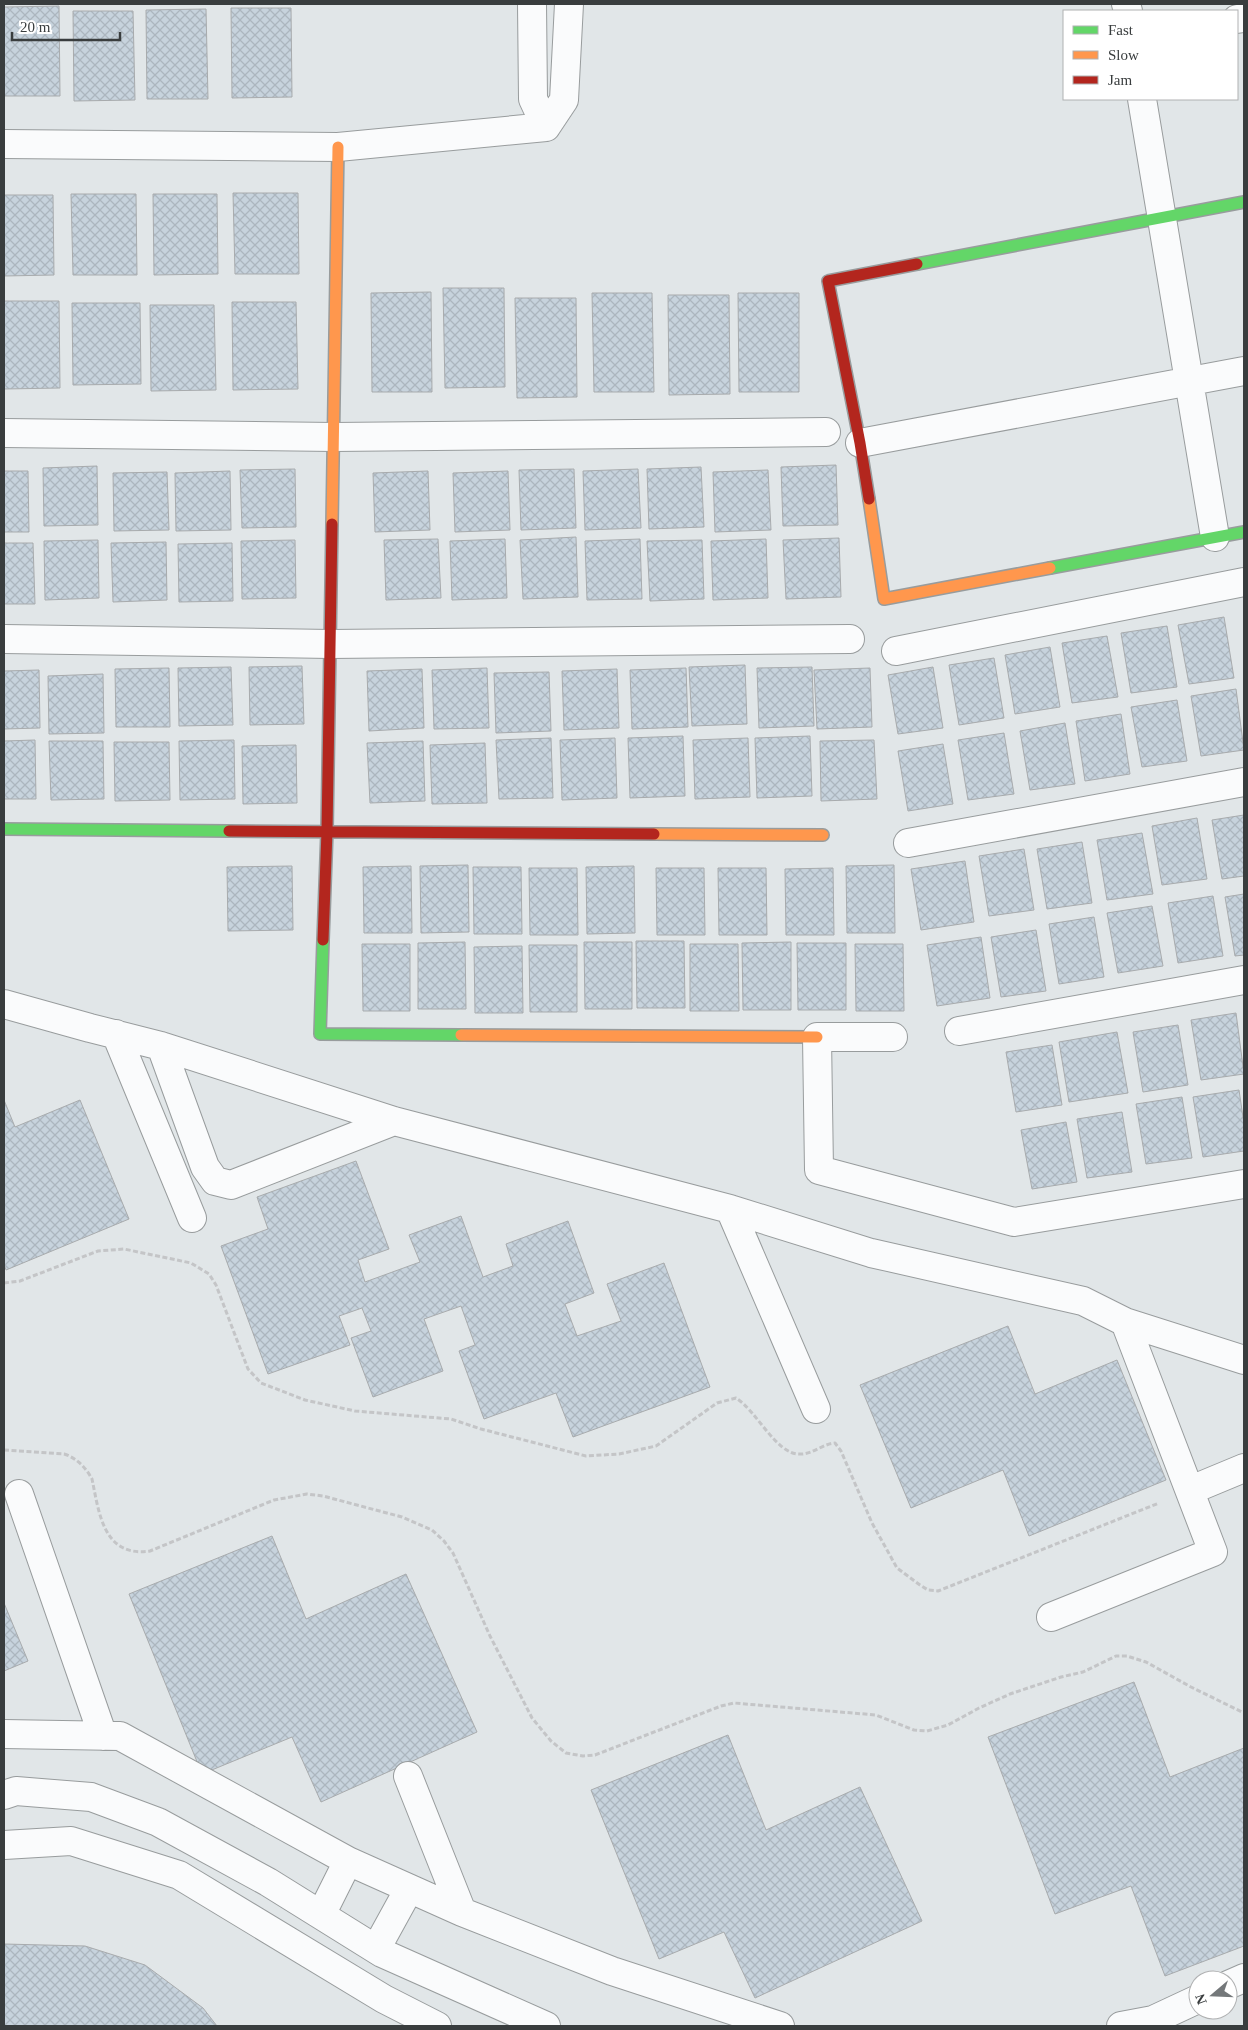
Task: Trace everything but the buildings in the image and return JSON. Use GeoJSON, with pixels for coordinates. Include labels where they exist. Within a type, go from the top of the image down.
{"type":"FeatureCollection","features":[{"type":"Feature","properties":{"kind":"street"},"geometry":{"type":"LineString","coordinates":[[532,4],[533,99],[546,127]]}},
{"type":"Feature","properties":{"kind":"street"},"geometry":{"type":"LineString","coordinates":[[546,127],[564,100],[569,4]]}},
{"type":"Feature","properties":{"kind":"street"},"geometry":{"type":"LineString","coordinates":[[1142,100],[1215,537]]}},
{"type":"Feature","properties":{"kind":"street"},"geometry":{"type":"LineString","coordinates":[[4,144],[338,147],[546,127]]}},
{"type":"Feature","properties":{"kind":"street"},"geometry":{"type":"LineString","coordinates":[[338,147],[327,831],[320,1034],[893,1037]]}},
{"type":"Feature","properties":{"kind":"street"},"geometry":{"type":"LineString","coordinates":[[1244,202],[828,280],[860,443],[884,599],[1244,532]]}},
{"type":"Feature","properties":{"kind":"street"},"geometry":{"type":"LineString","coordinates":[[860,443],[1244,371]]}},
{"type":"Feature","properties":{"kind":"street"},"geometry":{"type":"LineString","coordinates":[[4,433],[334,437],[826,432]]}},
{"type":"Feature","properties":{"kind":"street"},"geometry":{"type":"LineString","coordinates":[[896,651],[1244,582]]}},
{"type":"Feature","properties":{"kind":"street"},"geometry":{"type":"LineString","coordinates":[[4,639],[330,644],[850,638]]}},
{"type":"Feature","properties":{"kind":"street"},"geometry":{"type":"LineString","coordinates":[[908,843],[1244,782]]}},
{"type":"Feature","properties":{"kind":"street"},"geometry":{"type":"LineString","coordinates":[[4,829],[823,834]]}},
{"type":"Feature","properties":{"kind":"street"},"geometry":{"type":"LineString","coordinates":[[959,1031],[1244,980]]}},
{"type":"Feature","properties":{"kind":"street"},"geometry":{"type":"LineString","coordinates":[[6,1006],[160,1046],[394,1121],[730,1209],[871,1253],[1083,1301],[1125,1322],[1244,1360]]}},
{"type":"Feature","properties":{"kind":"street"},"geometry":{"type":"LineString","coordinates":[[116,1034],[192,1218]]}},
{"type":"Feature","properties":{"kind":"street"},"geometry":{"type":"LineString","coordinates":[[817,1037],[819,1170],[1014,1222],[1244,1184]]}},
{"type":"Feature","properties":{"kind":"street"},"geometry":{"type":"LineString","coordinates":[[160,1046],[205,1167],[215,1181],[231,1185],[394,1121]]}},
{"type":"Feature","properties":{"kind":"street"},"geometry":{"type":"LineString","coordinates":[[730,1209],[816,1409]]}},
{"type":"Feature","properties":{"kind":"street"},"geometry":{"type":"LineString","coordinates":[[1051,1617],[1213,1552],[1191,1490],[1125,1322]]}},
{"type":"Feature","properties":{"kind":"street"},"geometry":{"type":"LineString","coordinates":[[1191,1490],[1244,1468]]}},
{"type":"Feature","properties":{"kind":"street"},"geometry":{"type":"LineString","coordinates":[[19,1494],[103,1736]]}},
{"type":"Feature","properties":{"kind":"street"},"geometry":{"type":"LineString","coordinates":[[4,1734],[120,1736],[348,1861],[409,1889],[462,1912],[612,1970],[780,2026]]}},
{"type":"Feature","properties":{"kind":"street"},"geometry":{"type":"LineString","coordinates":[[408,1776],[462,1912]]}},
{"type":"Feature","properties":{"kind":"street"},"geometry":{"type":"LineString","coordinates":[[4,1795],[16,1791],[91,1797],[158,1822],[268,1882],[366,1944],[546,2026]]}},
{"type":"Feature","properties":{"kind":"street"},"geometry":{"type":"LineString","coordinates":[[4,1845],[71,1841],[179,1875],[384,1999],[437,2026]]}},
{"type":"Feature","properties":{"kind":"street"},"geometry":{"type":"LineString","coordinates":[[321,1915],[348,1861]]}},
{"type":"Feature","properties":{"kind":"street"},"geometry":{"type":"LineString","coordinates":[[339,1971],[366,1944],[409,1889]]}},
{"type":"Feature","properties":{"kind":"street"},"geometry":{"type":"LineString","coordinates":[[1121,2026],[1153,2020],[1188,2004]]}},
{"type":"Feature","properties":{"kind":"path"},"geometry":{"type":"LineString","coordinates":[[4,1283],[20,1280],[98,1250],[112,1248],[191,1263],[209,1274],[216,1286],[248,1369],[261,1383],[304,1400],[356,1411],[451,1420],[586,1456],[620,1454],[656,1446],[717,1404],[736,1398],[744,1403],[772,1436],[789,1452],[807,1454],[827,1444],[836,1443],[841,1450],[872,1522],[897,1568],[928,1590],[938,1591],[1191,1490]]}},
{"type":"Feature","properties":{"kind":"path"},"geometry":{"type":"LineString","coordinates":[[4,1450],[72,1456],[89,1473],[92,1479],[104,1529],[114,1542],[130,1550],[150,1551],[274,1500],[307,1494],[323,1496],[402,1517],[432,1530],[453,1553],[490,1636],[532,1718],[557,1746],[575,1755],[595,1755],[721,1706],[734,1703],[876,1716],[914,1730],[927,1731],[938,1729],[1010,1694],[1060,1677],[1083,1672],[1116,1656],[1128,1656],[1146,1662],[1244,1713]]}},
{"type":"Feature","properties":{"kind":"traffic: fast"},"geometry":{"type":"LineString","coordinates":[[917,264],[1244,202]]}},
{"type":"Feature","properties":{"kind":"traffic: fast"},"geometry":{"type":"LineString","coordinates":[[1050,568],[1244,532]]}},
{"type":"Feature","properties":{"kind":"traffic: fast"},"geometry":{"type":"LineString","coordinates":[[4,829],[229,831]]}},
{"type":"Feature","properties":{"kind":"traffic: fast"},"geometry":{"type":"LineString","coordinates":[[323,940],[320,1034],[461,1035]]}},
{"type":"Feature","properties":{"kind":"traffic: slow"},"geometry":{"type":"LineString","coordinates":[[332,524],[338,147]]}},
{"type":"Feature","properties":{"kind":"traffic: slow"},"geometry":{"type":"LineString","coordinates":[[869,499],[884,599],[1050,568]]}},
{"type":"Feature","properties":{"kind":"traffic: slow"},"geometry":{"type":"LineString","coordinates":[[654,834],[823,835]]}},
{"type":"Feature","properties":{"kind":"traffic: slow"},"geometry":{"type":"LineString","coordinates":[[461,1035],[817,1037]]}},
{"type":"Feature","properties":{"kind":"traffic: jam"},"geometry":{"type":"LineString","coordinates":[[869,499],[860,443],[828,281],[917,264]]}},
{"type":"Feature","properties":{"kind":"traffic: jam"},"geometry":{"type":"LineString","coordinates":[[323,940],[327,831],[332,524]]}},
{"type":"Feature","properties":{"kind":"traffic: jam"},"geometry":{"type":"LineString","coordinates":[[229,831],[654,834]]}}]}
